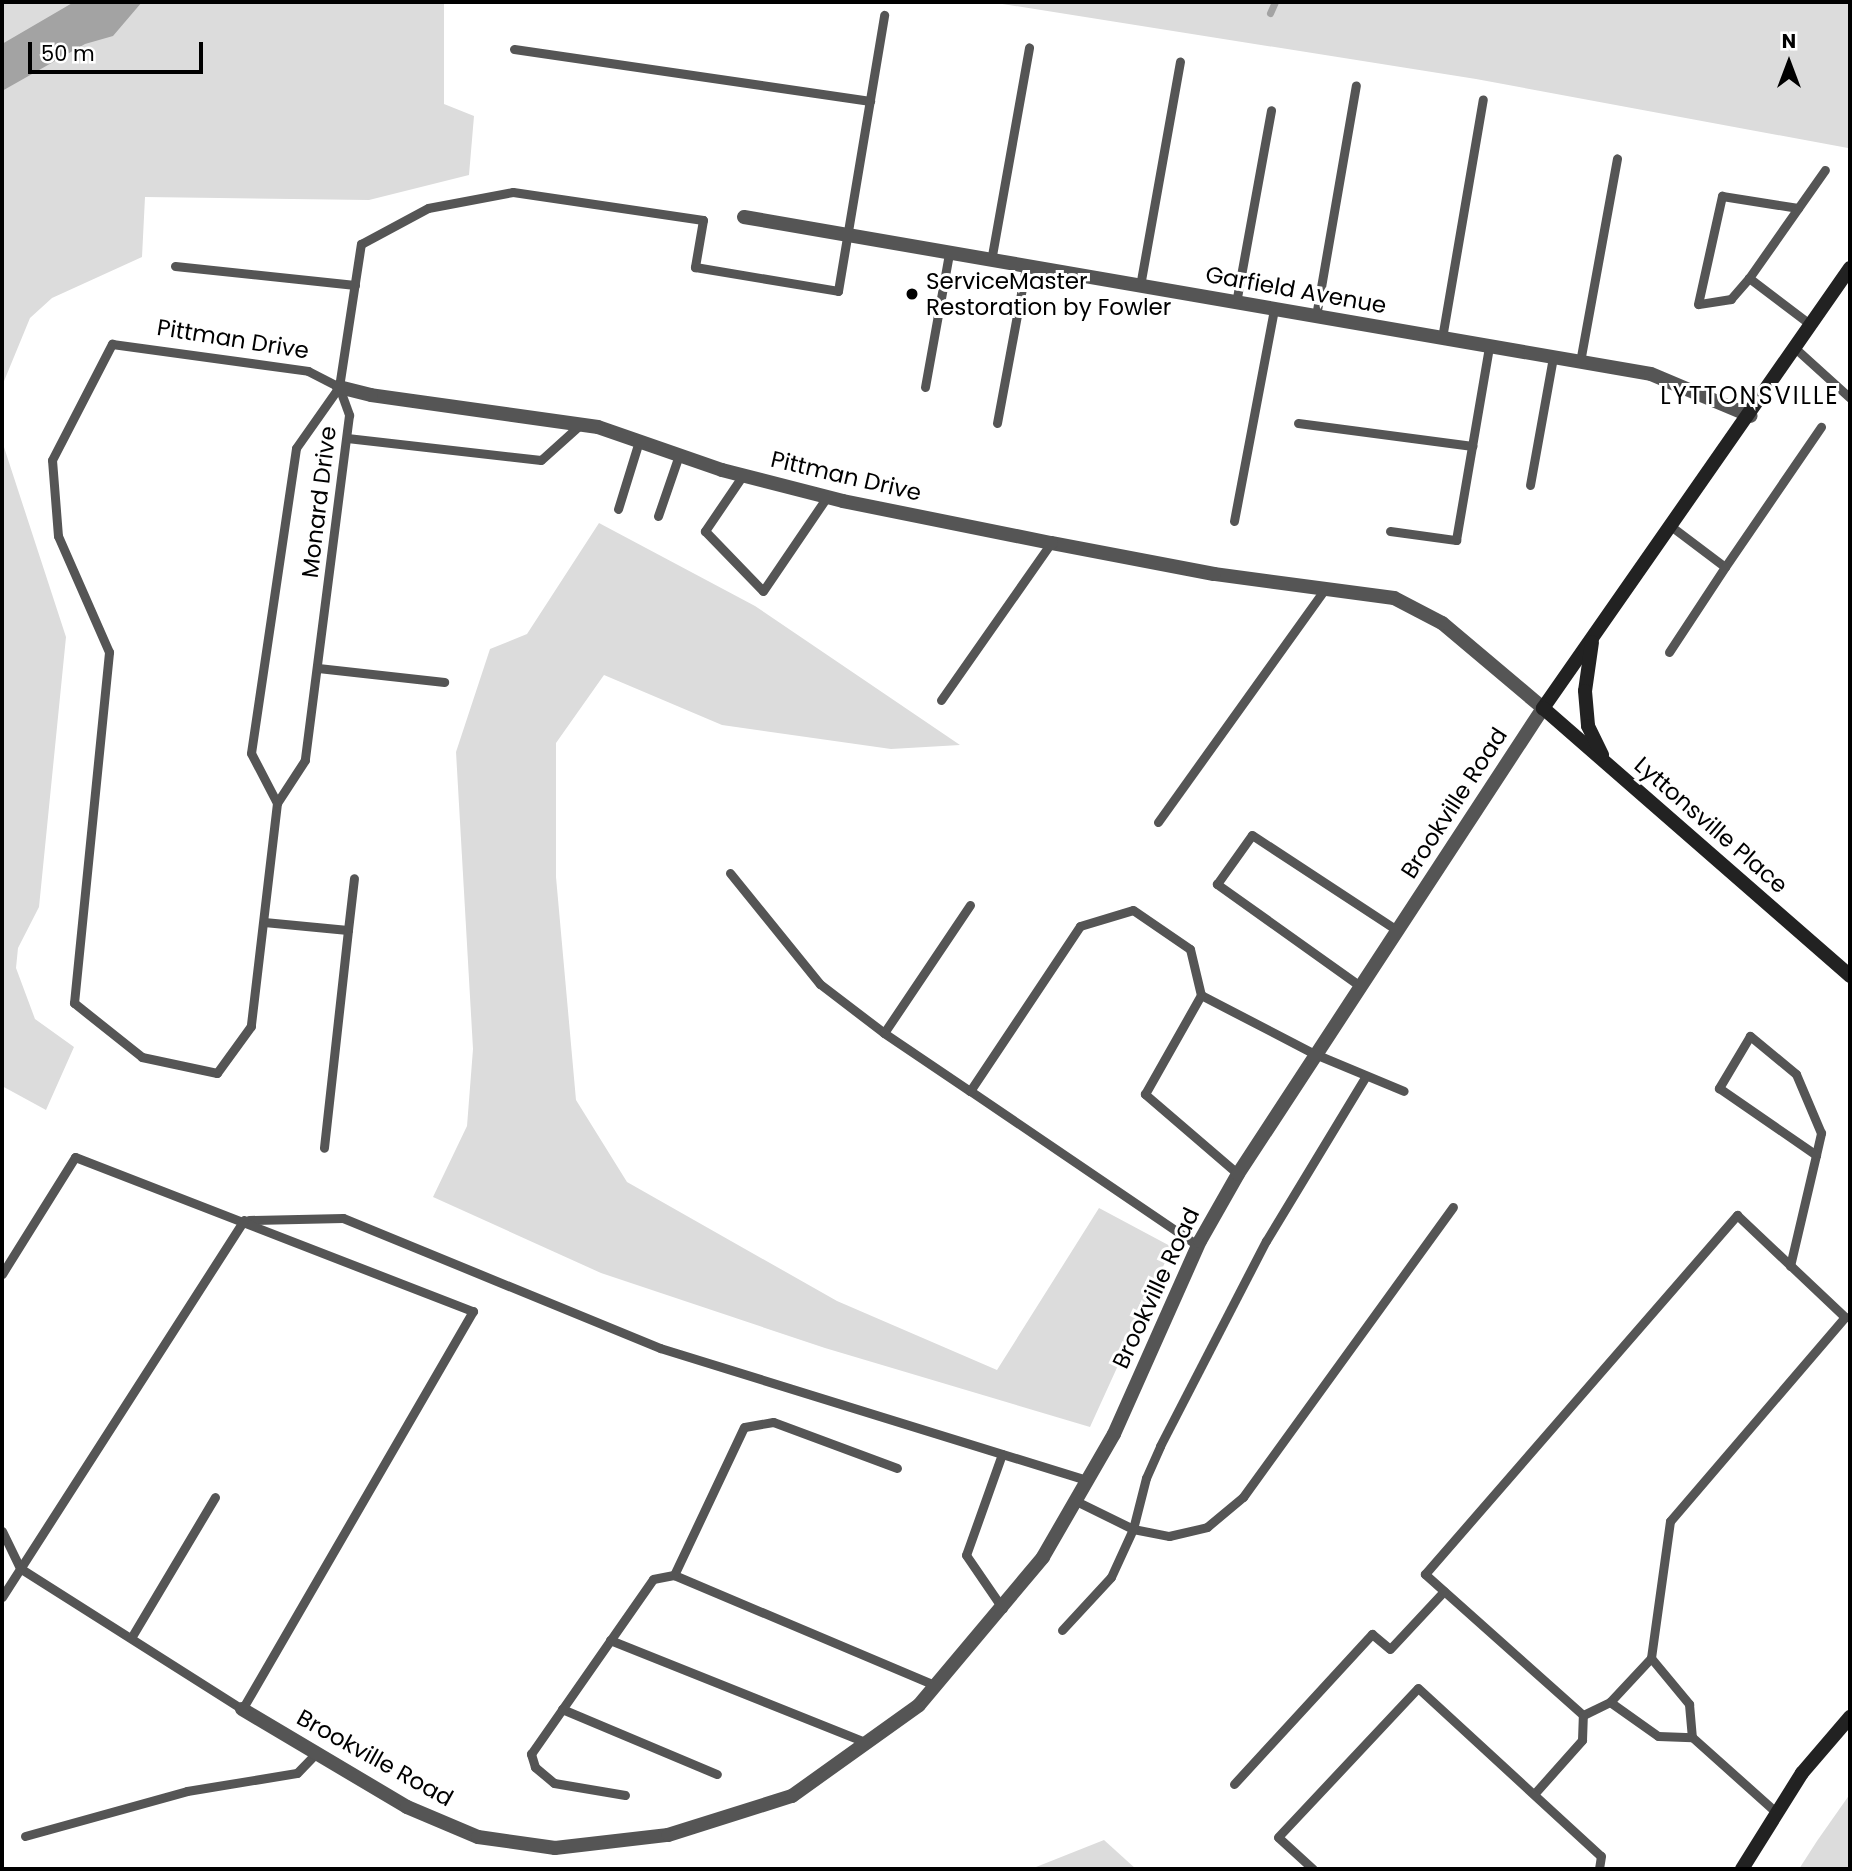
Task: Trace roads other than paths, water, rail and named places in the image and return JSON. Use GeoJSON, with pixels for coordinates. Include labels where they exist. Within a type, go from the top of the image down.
{"type":"FeatureCollection","features":[{"type":"Feature","properties":{"kind":"street","name":"Garfield Avenue"},"geometry":{"type":"LineString","coordinates":[[744,216],[1651,374],[1751,416]]}},
{"type":"Feature","properties":{"kind":"street","name":"Brookville Road"},"geometry":{"type":"LineString","coordinates":[[242,1709],[407,1807],[478,1837],[555,1848],[668,1835],[792,1796],[919,1706],[1003,1609],[1043,1556],[1114,1434],[1198,1245],[1237,1174],[1543,708],[1751,416],[1850,268]]}},
{"type":"Feature","properties":{"kind":"street","name":"Pittman Drive"},"geometry":{"type":"LineString","coordinates":[[340,387],[371,395],[581,424],[743,475],[827,497],[1051,543],[1214,574],[1373,593],[1412,604],[1442,623],[1543,708]]}},
{"type":"Feature","properties":{"kind":"street"},"geometry":{"type":"LineString","coordinates":[[1592,639],[1585,691],[1588,726],[1605,762]]}},
{"type":"Feature","properties":{"kind":"street","name":"Lyttonsville Place"},"geometry":{"type":"LineString","coordinates":[[1543,708],[1850,976]]}},
{"type":"Feature","properties":{"kind":"street"},"geometry":{"type":"LineString","coordinates":[[1742,1869],[1802,1773],[1850,1717]]}},
{"type":"Feature","properties":{"kind":"lane"},"geometry":{"type":"LineString","coordinates":[[340,387],[361,244],[428,208],[513,192],[703,220],[695,268],[838,291],[884,15]]}},
{"type":"Feature","properties":{"kind":"lane"},"geometry":{"type":"LineString","coordinates":[[991,261],[1029,47]]}},
{"type":"Feature","properties":{"kind":"lane"},"geometry":{"type":"LineString","coordinates":[[514,49],[870,101]]}},
{"type":"Feature","properties":{"kind":"lane"},"geometry":{"type":"LineString","coordinates":[[1140,286],[1180,62]]}},
{"type":"Feature","properties":{"kind":"lane"},"geometry":{"type":"LineString","coordinates":[[1315,317],[1356,85]]}},
{"type":"Feature","properties":{"kind":"lane"},"geometry":{"type":"LineString","coordinates":[[1442,338],[1483,99]]}},
{"type":"Feature","properties":{"kind":"lane"},"geometry":{"type":"LineString","coordinates":[[1236,303],[1271,110]]}},
{"type":"Feature","properties":{"kind":"lane"},"geometry":{"type":"LineString","coordinates":[[1580,362],[1617,158]]}},
{"type":"Feature","properties":{"kind":"lane"},"geometry":{"type":"LineString","coordinates":[[1798,208],[1722,196],[1698,304],[1731,299],[1749,278],[1825,170]]}},
{"type":"Feature","properties":{"kind":"lane"},"geometry":{"type":"LineString","coordinates":[[925,387],[949,253]]}},
{"type":"Feature","properties":{"kind":"lane"},"geometry":{"type":"LineString","coordinates":[[175,265],[355,285]]}},
{"type":"Feature","properties":{"kind":"lane"},"geometry":{"type":"LineString","coordinates":[[997,423],[1026,267]]}},
{"type":"Feature","properties":{"kind":"lane"},"geometry":{"type":"LineString","coordinates":[[1749,278],[1811,326]]}},
{"type":"Feature","properties":{"kind":"lane"},"geometry":{"type":"LineString","coordinates":[[1234,522],[1274,309]]}},
{"type":"Feature","properties":{"kind":"lane","name":"Pittman Drive"},"geometry":{"type":"LineString","coordinates":[[217,1073],[142,1058],[74,1003],[109,652],[58,536],[52,460],[112,344],[307,371],[340,387]]}},
{"type":"Feature","properties":{"kind":"lane"},"geometry":{"type":"LineString","coordinates":[[1391,531],[1456,540],[1489,346]]}},
{"type":"Feature","properties":{"kind":"lane"},"geometry":{"type":"LineString","coordinates":[[1796,349],[1850,398]]}},
{"type":"Feature","properties":{"kind":"lane"},"geometry":{"type":"LineString","coordinates":[[1530,485],[1553,357]]}},
{"type":"Feature","properties":{"kind":"lane","name":"Monard Drive"},"geometry":{"type":"LineString","coordinates":[[217,1073],[251,1026],[277,803],[305,760],[347,438],[349,415],[340,387]]}},
{"type":"Feature","properties":{"kind":"lane","name":"Monard Drive"},"geometry":{"type":"LineString","coordinates":[[277,803],[251,753],[296,448],[340,387]]}},
{"type":"Feature","properties":{"kind":"lane"},"geometry":{"type":"LineString","coordinates":[[1298,423],[1472,446]]}},
{"type":"Feature","properties":{"kind":"lane"},"geometry":{"type":"LineString","coordinates":[[347,438],[541,460],[581,424]]}},
{"type":"Feature","properties":{"kind":"lane"},"geometry":{"type":"LineString","coordinates":[[1669,652],[1821,427]]}},
{"type":"Feature","properties":{"kind":"lane"},"geometry":{"type":"LineString","coordinates":[[618,509],[639,441]]}},
{"type":"Feature","properties":{"kind":"lane"},"geometry":{"type":"LineString","coordinates":[[658,516],[679,455]]}},
{"type":"Feature","properties":{"kind":"lane"},"geometry":{"type":"LineString","coordinates":[[743,475],[705,531],[763,591],[827,497]]}},
{"type":"Feature","properties":{"kind":"lane"},"geometry":{"type":"LineString","coordinates":[[1672,527],[1725,567]]}},
{"type":"Feature","properties":{"kind":"lane"},"geometry":{"type":"LineString","coordinates":[[941,700],[1051,543]]}},
{"type":"Feature","properties":{"kind":"lane"},"geometry":{"type":"LineString","coordinates":[[1158,822],[1326,587]]}},
{"type":"Feature","properties":{"kind":"lane"},"geometry":{"type":"LineString","coordinates":[[318,668],[444,682]]}},
{"type":"Feature","properties":{"kind":"lane"},"geometry":{"type":"LineString","coordinates":[[1360,986],[1217,884],[1252,835],[1398,931]]}},
{"type":"Feature","properties":{"kind":"lane"},"geometry":{"type":"LineString","coordinates":[[730,873],[820,984],[884,1032],[1198,1245]]}},
{"type":"Feature","properties":{"kind":"lane"},"geometry":{"type":"LineString","coordinates":[[324,1148],[354,878]]}},
{"type":"Feature","properties":{"kind":"lane"},"geometry":{"type":"LineString","coordinates":[[884,1032],[970,905]]}},
{"type":"Feature","properties":{"kind":"lane"},"geometry":{"type":"LineString","coordinates":[[970,1091],[1080,926],[1133,910],[1190,949],[1201,995],[1145,1094],[1237,1174]]}},
{"type":"Feature","properties":{"kind":"lane"},"geometry":{"type":"LineString","coordinates":[[264,922],[348,930]]}},
{"type":"Feature","properties":{"kind":"lane"},"geometry":{"type":"LineString","coordinates":[[1201,995],[1315,1054],[1404,1091]]}},
{"type":"Feature","properties":{"kind":"lane"},"geometry":{"type":"LineString","coordinates":[[1790,1266],[1816,1155],[1821,1133],[1796,1074],[1751,1037],[1718,1088],[1816,1155]]}},
{"type":"Feature","properties":{"kind":"lane"},"geometry":{"type":"LineString","coordinates":[[1062,1630],[1111,1577],[1133,1528],[1146,1478],[1160,1446],[1266,1241],[1366,1076]]}},
{"type":"Feature","properties":{"kind":"lane"},"geometry":{"type":"LineString","coordinates":[[2,1274],[75,1157],[244,1220],[473,1311],[242,1709],[20,1568],[2,1531]]}},
{"type":"Feature","properties":{"kind":"lane"},"geometry":{"type":"LineString","coordinates":[[1074,1500],[1133,1528],[1169,1536],[1207,1527],[1243,1497],[1453,1207]]}},
{"type":"Feature","properties":{"kind":"lane"},"geometry":{"type":"LineString","coordinates":[[1737,1215],[1845,1317],[1670,1521],[1651,1658],[1610,1702],[1583,1715],[1425,1574],[1737,1215]]}},
{"type":"Feature","properties":{"kind":"lane"},"geometry":{"type":"LineString","coordinates":[[244,1220],[343,1218],[660,1348],[1086,1480]]}},
{"type":"Feature","properties":{"kind":"lane"},"geometry":{"type":"LineString","coordinates":[[2,1597],[244,1220]]}},
{"type":"Feature","properties":{"kind":"lane"},"geometry":{"type":"LineString","coordinates":[[674,1575],[744,1427],[773,1422],[897,1468]]}},
{"type":"Feature","properties":{"kind":"lane"},"geometry":{"type":"LineString","coordinates":[[1002,1454],[967,1555],[1003,1609]]}},
{"type":"Feature","properties":{"kind":"lane"},"geometry":{"type":"LineString","coordinates":[[131,1638],[215,1497]]}},
{"type":"Feature","properties":{"kind":"lane"},"geometry":{"type":"LineString","coordinates":[[625,1795],[554,1783],[535,1767],[531,1754],[653,1580],[674,1575],[937,1686]]}},
{"type":"Feature","properties":{"kind":"lane"},"geometry":{"type":"LineString","coordinates":[[1234,1784],[1372,1634],[1391,1649],[1444,1591]]}},
{"type":"Feature","properties":{"kind":"lane"},"geometry":{"type":"LineString","coordinates":[[610,1640],[867,1743]]}},
{"type":"Feature","properties":{"kind":"lane"},"geometry":{"type":"LineString","coordinates":[[1651,1658],[1689,1704],[1692,1737]]}},
{"type":"Feature","properties":{"kind":"lane"},"geometry":{"type":"LineString","coordinates":[[1313,1869],[1278,1837],[1418,1688],[1601,1856],[1599,1869]]}},
{"type":"Feature","properties":{"kind":"lane"},"geometry":{"type":"LineString","coordinates":[[1610,1702],[1658,1736],[1692,1737],[1776,1812]]}},
{"type":"Feature","properties":{"kind":"lane"},"geometry":{"type":"LineString","coordinates":[[562,1709],[717,1774]]}},
{"type":"Feature","properties":{"kind":"lane"},"geometry":{"type":"LineString","coordinates":[[1535,1793],[1582,1740],[1583,1715]]}},
{"type":"Feature","properties":{"kind":"lane"},"geometry":{"type":"LineString","coordinates":[[25,1836],[187,1791],[297,1773],[316,1753]]}},
{"type":"Feature","properties":{"kind":"waterway"},"geometry":{"type":"LineString","coordinates":[[1270,13],[1275,2]]}},
{"type":"Feature","properties":{"kind":"place","name":"ServiceMaster Restoration by Fowler"},"geometry":{"type":"Point","coordinates":[912,294]}},
{"type":"Feature","properties":{"kind":"district","name":"LYTTONSVILLE"},"geometry":{"type":"Point","coordinates":[1750,396]}}]}
